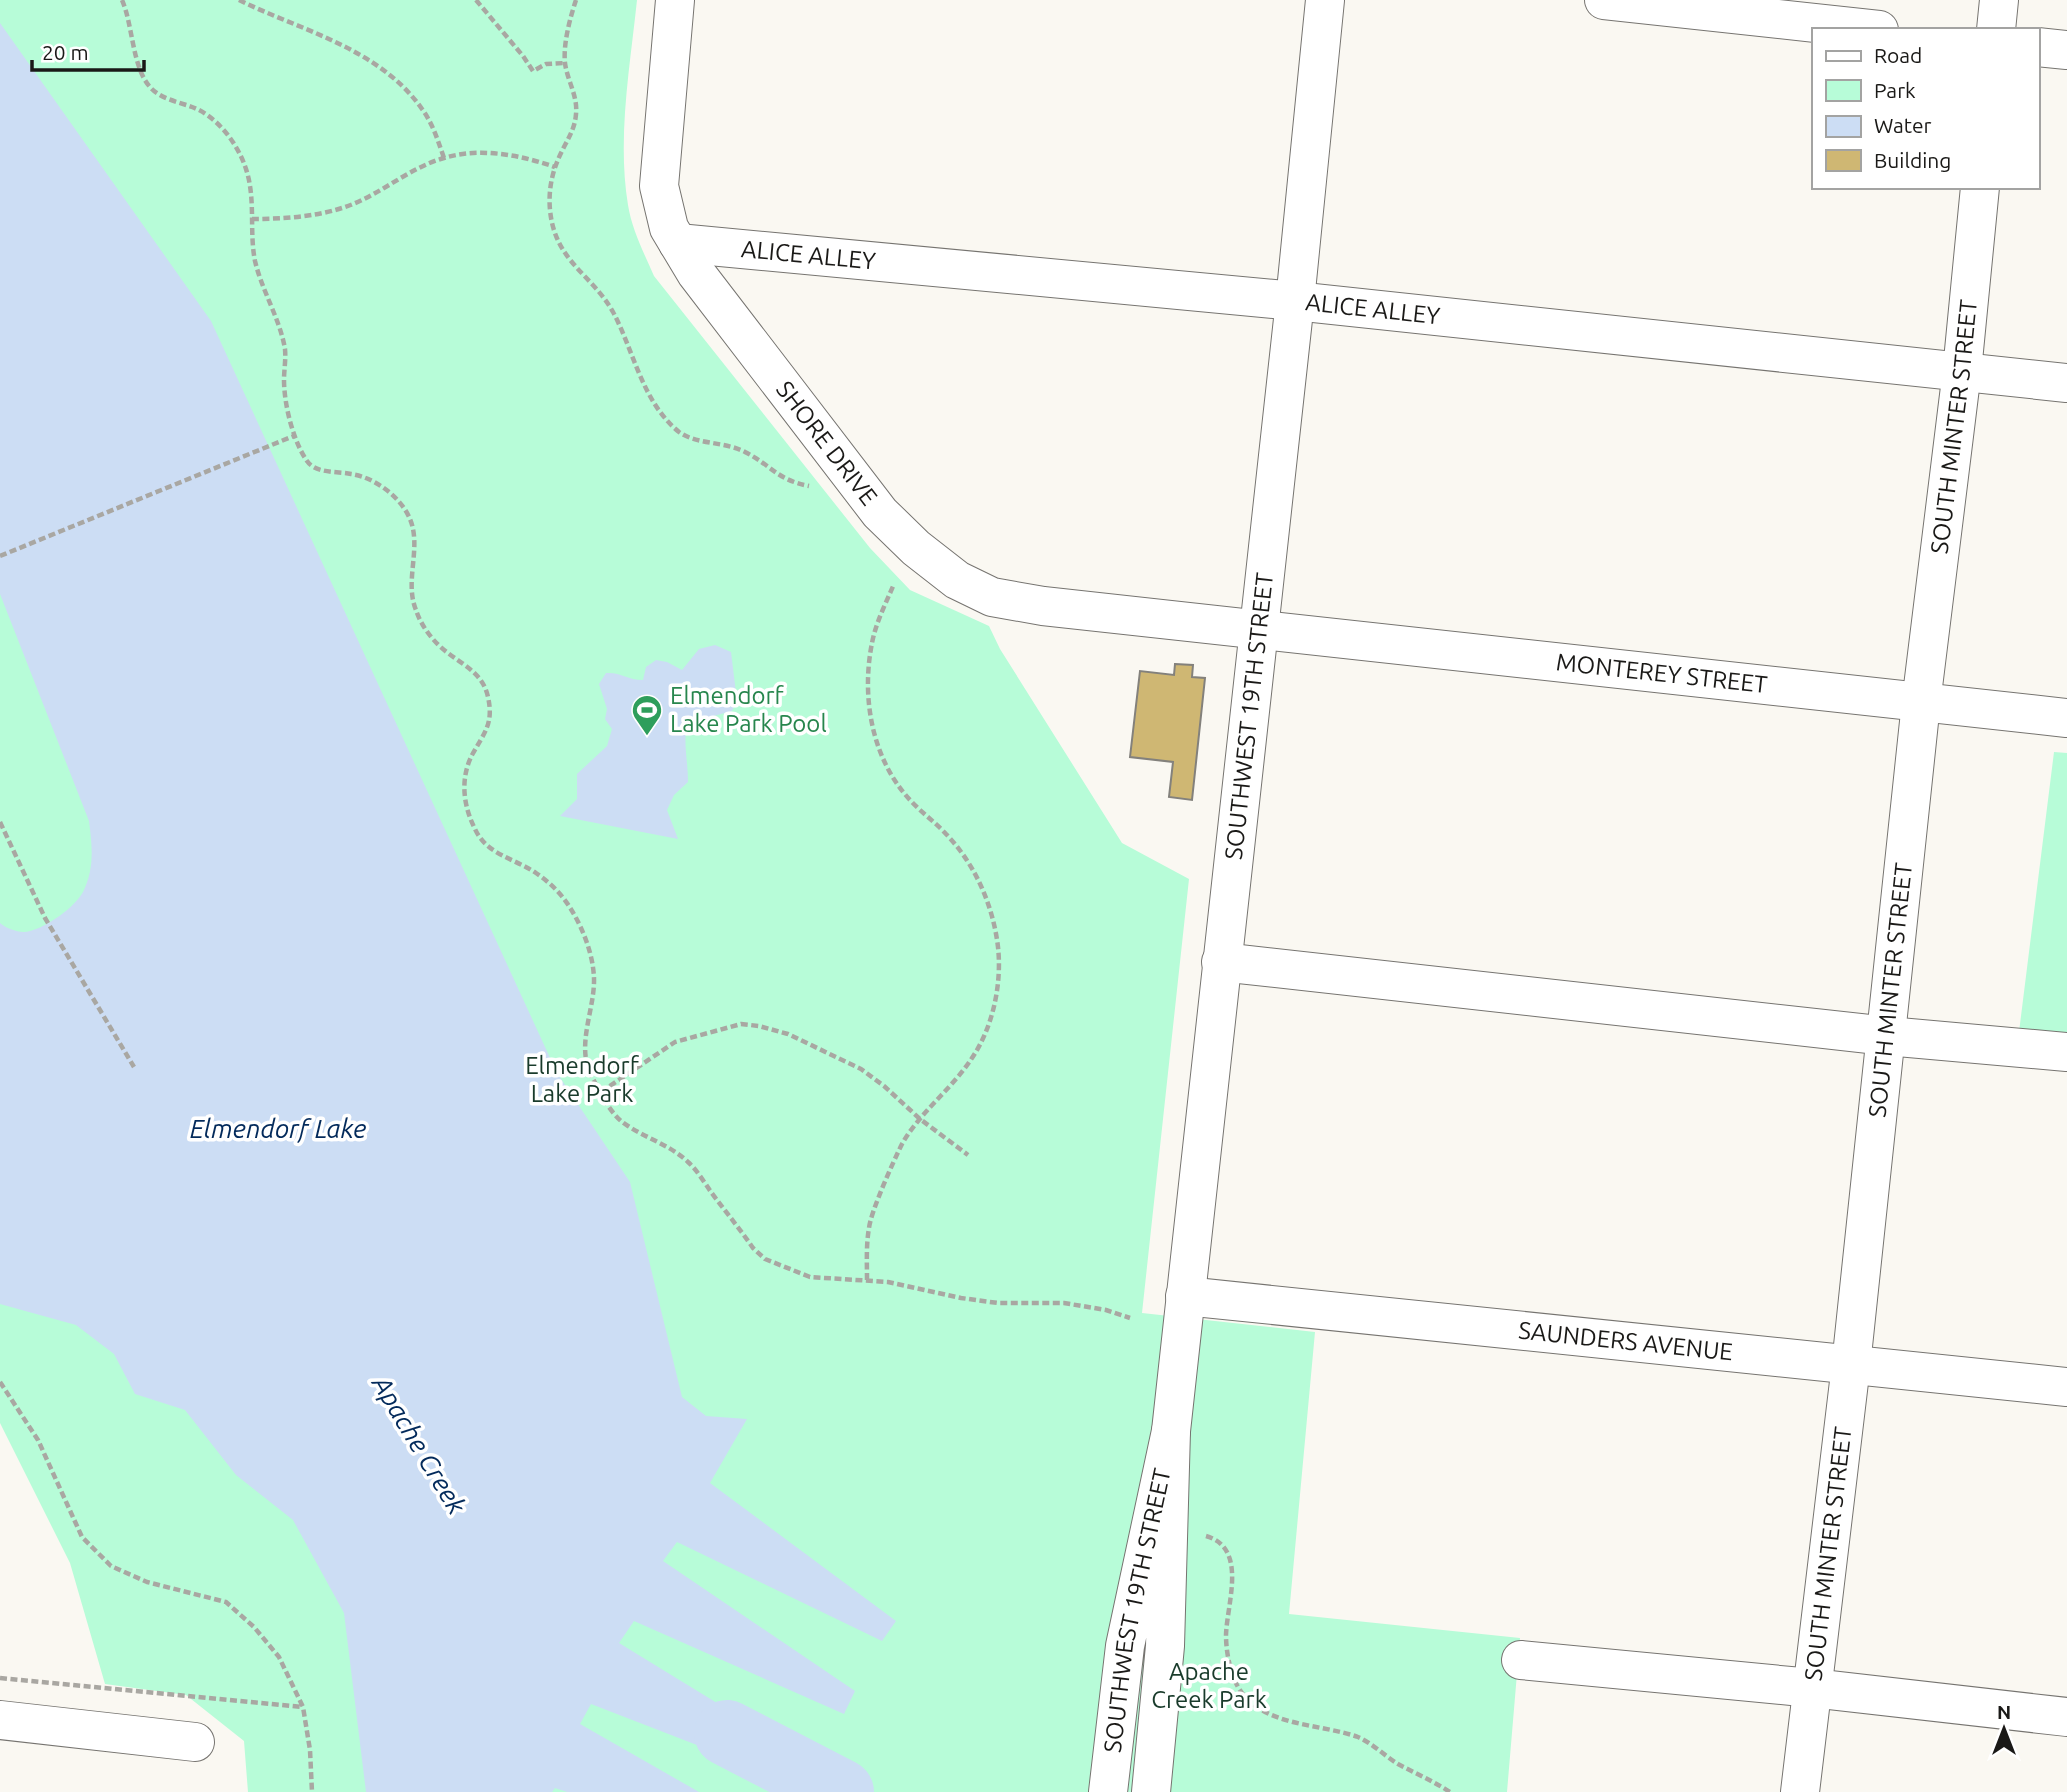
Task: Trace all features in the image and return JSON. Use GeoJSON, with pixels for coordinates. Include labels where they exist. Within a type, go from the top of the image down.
{"type":"FeatureCollection","features":[{"type":"Feature","properties":{"kind":"street","name":"SHORE DRIVE"},"geometry":{"type":"LineString","coordinates":[[675,0],[659,186],[669,229],[696,273],[880,513],[916,548],[957,580],[992,597],[1043,606],[1257,631]]}},
{"type":"Feature","properties":{"kind":"street","name":"SOUTHWEST 19TH STREET"},"geometry":{"type":"LineString","coordinates":[[1151,1792],[1165,1646],[1171,1432],[1295,301],[1325,0]]}},
{"type":"Feature","properties":{"kind":"street"},"geometry":{"type":"LineString","coordinates":[[1604,0],[1861,28]]}},
{"type":"Feature","properties":{"kind":"street"},"geometry":{"type":"LineString","coordinates":[[1996,28],[1999,0]]}},
{"type":"Feature","properties":{"kind":"street"},"geometry":{"type":"LineString","coordinates":[[2039,47],[2067,50]]}},
{"type":"Feature","properties":{"kind":"street","name":"SOUTH MINTER STREET"},"geometry":{"type":"LineString","coordinates":[[1800,1792],[1851,1365],[1922,702],[1962,371],[1980,189]]}},
{"type":"Feature","properties":{"kind":"street","name":"ALICE ALLEY"},"geometry":{"type":"LineString","coordinates":[[678,243],[1295,301],[2067,383]]}},
{"type":"Feature","properties":{"kind":"street","name":"MONTEREY STREET"},"geometry":{"type":"LineString","coordinates":[[1257,631],[2067,718]]}},
{"type":"Feature","properties":{"kind":"street"},"geometry":{"type":"LineString","coordinates":[[1221,962],[1887,1036],[2067,1052]]}},
{"type":"Feature","properties":{"kind":"street","name":"SAUNDERS AVENUE"},"geometry":{"type":"LineString","coordinates":[[1185,1296],[2067,1387]]}},
{"type":"Feature","properties":{"kind":"street","name":"SOUTHWEST 19TH STREET"},"geometry":{"type":"LineString","coordinates":[[1108,1792],[1125,1646],[1171,1432]]}},
{"type":"Feature","properties":{"kind":"street"},"geometry":{"type":"LineString","coordinates":[[1521,1660],[1812,1688],[2067,1717]]}},
{"type":"Feature","properties":{"kind":"street"},"geometry":{"type":"LineString","coordinates":[[0,1720],[195,1742]]}},
{"type":"Feature","properties":{"kind":"path"},"geometry":{"type":"LineString","coordinates":[[121,0],[129,16],[132,45],[150,87],[169,99],[210,115],[239,153],[247,171],[252,245],[284,346],[285,401],[307,462],[313,467],[372,480],[402,504],[415,537],[412,589],[415,609],[426,631],[446,652],[467,665],[480,678],[487,693],[489,725],[465,774],[465,801],[475,829],[485,844],[497,854],[535,872],[556,889],[581,927],[590,953],[594,978],[586,1057],[589,1073],[613,1113],[628,1126],[674,1150],[692,1165],[753,1248],[765,1259],[810,1277],[888,1282],[998,1303],[1064,1303],[1106,1310],[1130,1318]]}},
{"type":"Feature","properties":{"kind":"path"},"geometry":{"type":"LineString","coordinates":[[239,0],[331,39],[363,57],[396,81],[422,108],[435,132],[443,158]]}},
{"type":"Feature","properties":{"kind":"path"},"geometry":{"type":"LineString","coordinates":[[476,0],[533,71],[547,64],[565,63]]}},
{"type":"Feature","properties":{"kind":"path"},"geometry":{"type":"LineString","coordinates":[[576,0],[565,63],[575,97],[576,114],[572,132],[555,167],[550,186],[550,211],[554,231],[572,266],[612,310],[649,394],[669,423],[687,437],[723,444],[745,452],[789,482],[814,486]]}},
{"type":"Feature","properties":{"kind":"path"},"geometry":{"type":"LineString","coordinates":[[252,219],[280,219],[342,208],[443,158],[478,154],[523,156],[555,167]]}},
{"type":"Feature","properties":{"kind":"path"},"geometry":{"type":"LineString","coordinates":[[0,556],[296,435]]}},
{"type":"Feature","properties":{"kind":"path"},"geometry":{"type":"LineString","coordinates":[[867,1280],[869,1225],[902,1144],[972,1058],[990,1020],[999,980],[998,948],[992,914],[981,884],[947,834],[911,801],[894,780],[878,749],[870,719],[869,677],[872,643],[894,584]]}},
{"type":"Feature","properties":{"kind":"path"},"geometry":{"type":"LineString","coordinates":[[0,822],[45,918],[134,1067]]}},
{"type":"Feature","properties":{"kind":"path"},"geometry":{"type":"LineString","coordinates":[[601,1092],[675,1042],[741,1024],[759,1026],[788,1034],[861,1069],[968,1156]]}},
{"type":"Feature","properties":{"kind":"path"},"geometry":{"type":"LineString","coordinates":[[0,1382],[38,1440],[82,1537],[111,1566],[147,1583],[226,1602],[254,1627],[279,1657],[303,1707],[310,1750],[312,1792]]}},
{"type":"Feature","properties":{"kind":"path"},"geometry":{"type":"LineString","coordinates":[[1198,1534],[1217,1539],[1227,1552],[1232,1566],[1226,1636],[1230,1667],[1238,1687],[1254,1706],[1291,1722],[1360,1738],[1450,1792]]}},
{"type":"Feature","properties":{"kind":"path"},"geometry":{"type":"LineString","coordinates":[[0,1678],[303,1707]]}},
{"type":"Feature","properties":{"kind":"green space","name":"Elmendorf Lake Park"},"geometry":{"type":"Polygon","coordinates":[[[0,0],[637,0],[624,128],[625,180],[632,223],[654,276],[870,548],[910,590],[989,626],[1000,649],[1122,843],[1189,879],[1142,1313],[1315,1332],[1289,1614],[1520,1638],[1507,1792],[248,1792],[244,1741],[186,1695],[105,1684],[70,1563],[0,1423],[0,0]]]}},
{"type":"Feature","properties":{"kind":"green space"},"geometry":{"type":"Polygon","coordinates":[[[2054,752],[2067,753],[2067,1038],[2019,1032],[2054,752]]]}},
{"type":"Feature","properties":{"kind":"water","name":"Elmendorf Lake"},"geometry":{"type":"Polygon","coordinates":[[[0,23],[211,321],[557,1073],[630,1182],[682,1397],[706,1416],[747,1419],[710,1483],[896,1621],[882,1641],[677,1542],[663,1561],[855,1691],[844,1714],[634,1621],[619,1643],[815,1763],[803,1786],[591,1704],[580,1724],[699,1792],[567,1792],[555,1788],[552,1792],[366,1792],[344,1613],[293,1520],[236,1475],[185,1410],[135,1394],[114,1354],[76,1325],[0,1304],[0,923],[26,932],[60,916],[83,892],[92,856],[89,821],[0,594],[0,23]]]}},
{"type":"Feature","properties":{"kind":"water","name":"Elmendorf Lake Park Pool"},"geometry":{"type":"Polygon","coordinates":[[[715,645],[731,652],[737,701],[732,711],[699,720],[686,729],[688,782],[674,795],[667,810],[678,839],[560,816],[577,799],[577,774],[607,746],[612,729],[605,719],[607,709],[599,684],[606,673],[643,680],[646,667],[656,660],[682,670],[699,649],[715,645]]]}},
{"type":"Feature","properties":{"kind":"building"},"geometry":{"type":"Polygon","coordinates":[[[1175,664],[1193,665],[1192,677],[1205,678],[1192,800],[1169,797],[1173,762],[1130,757],[1140,671],[1174,675],[1175,664]]]}},
{"type":"Feature","properties":{"kind":"waterway","name":"Apache Creek"},"geometry":{"type":"LineString","coordinates":[[727,1733],[841,1792]]}},
{"type":"Feature","properties":{"kind":"place","name":"Elmendorf Lake Park Pool"},"geometry":{"type":"Point","coordinates":[647,737]}},
{"type":"Feature","properties":{"kind":"park label","name":"Apache Creek Park"},"geometry":{"type":"Point","coordinates":[1209,1686]}}]}
